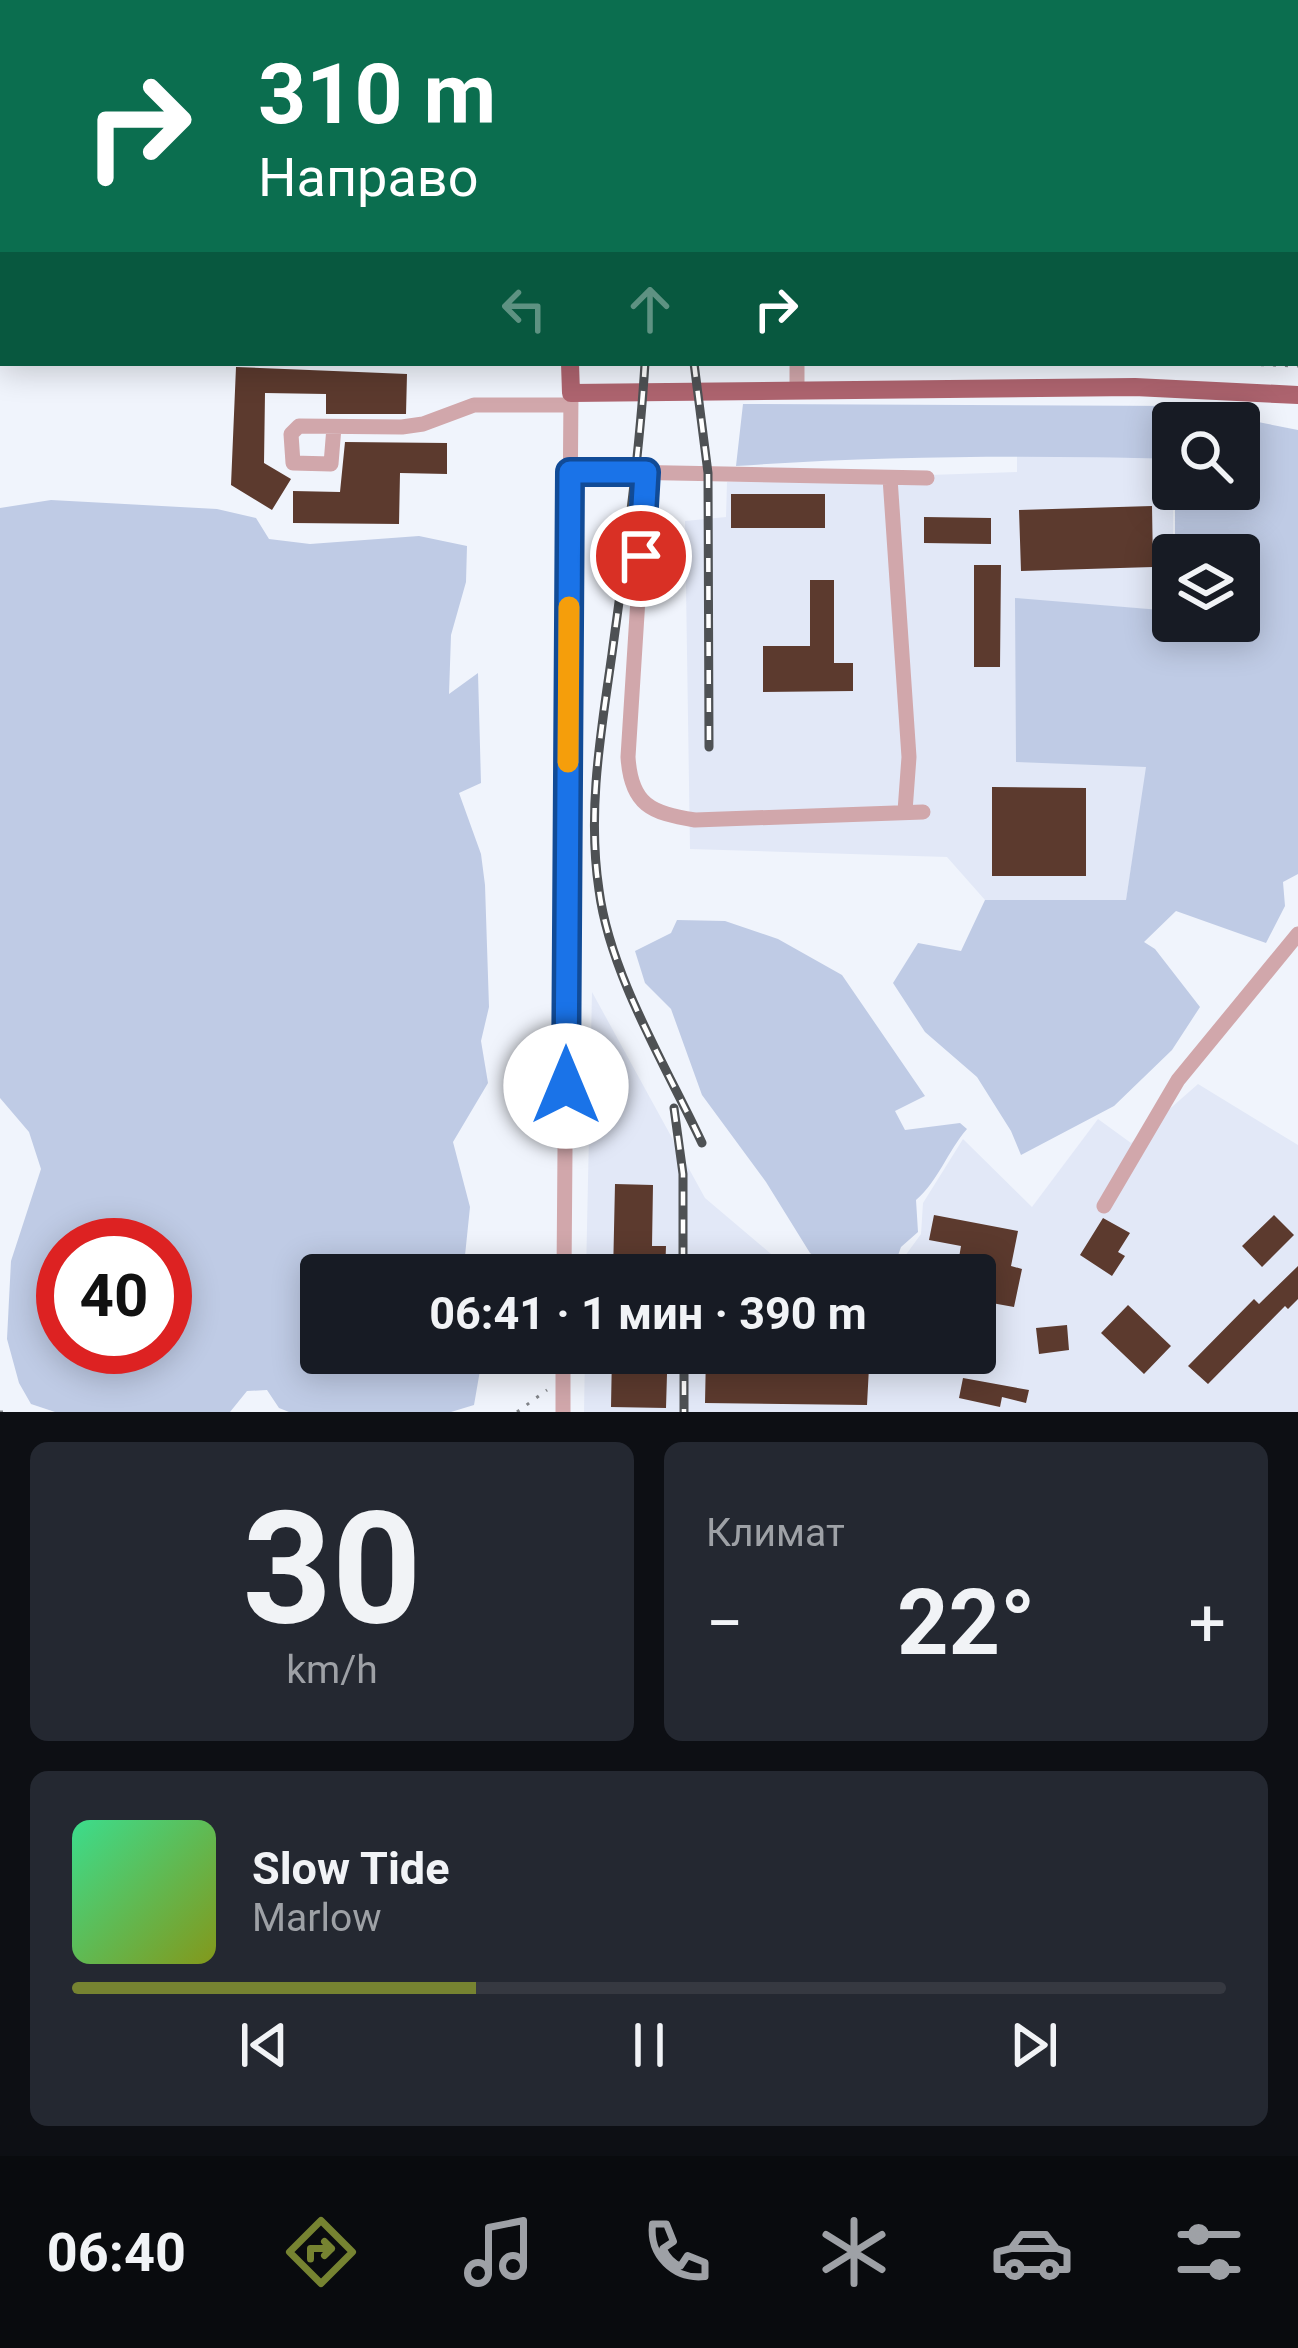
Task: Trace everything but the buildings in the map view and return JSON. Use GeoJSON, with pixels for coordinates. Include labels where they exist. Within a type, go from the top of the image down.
{"type":"FeatureCollection","features":[{"type":"Feature","properties":{"kind":"main road"},"geometry":{"type":"LineString","coordinates":[[570,366],[571,399],[1135,387],[1298,395]]}},
{"type":"Feature","properties":{"kind":"street"},"geometry":{"type":"LineString","coordinates":[[797,366],[797,391]]}},
{"type":"Feature","properties":{"kind":"street"},"geometry":{"type":"LineString","coordinates":[[334,427],[412,426],[482,404],[571,399],[564,1254]]}},
{"type":"Feature","properties":{"kind":"street"},"geometry":{"type":"LineString","coordinates":[[570,472],[927,478]]}},
{"type":"Feature","properties":{"kind":"street"},"geometry":{"type":"LineString","coordinates":[[646,472],[628,757],[629,782],[638,797],[662,815],[695,820],[923,812]]}},
{"type":"Feature","properties":{"kind":"street"},"geometry":{"type":"LineString","coordinates":[[890,478],[909,757],[905,812]]}},
{"type":"Feature","properties":{"kind":"street"},"geometry":{"type":"LineString","coordinates":[[1104,1205],[1178,1080],[1298,934]]}},
{"type":"Feature","properties":{"kind":"street"},"geometry":{"type":"LineString","coordinates":[[563,1374],[563,1412]]}},
{"type":"Feature","properties":{"kind":"path"},"geometry":{"type":"LineString","coordinates":[[517,1412],[563,1378]]}},
{"type":"Feature","properties":{"kind":"path"},"geometry":{"type":"LineString","coordinates":[[0,1412],[8,1412]]}},
{"type":"Feature","properties":{"kind":"shaded area"},"geometry":{"type":"Polygon","coordinates":[[[743,404],[1152,406],[1152,459],[954,457],[736,466],[743,404]]]}},
{"type":"Feature","properties":{"kind":"shaded area"},"geometry":{"type":"Polygon","coordinates":[[[1260,422],[1298,430],[1298,874],[1283,882],[1285,906],[1266,943],[1176,911],[1144,942],[1155,949],[1200,1007],[1172,1050],[1114,1106],[1021,1155],[977,1077],[925,1032],[893,983],[918,943],[961,951],[985,900],[1126,900],[1146,767],[1016,762],[1015,598],[1152,609],[1152,642],[1260,642],[1260,534],[1175,534],[1175,510],[1260,510],[1260,422]]]}},
{"type":"Feature","properties":{"kind":"shaded area"},"geometry":{"type":"Polygon","coordinates":[[[1017,455],[1152,458],[1152,510],[1173,510],[1173,534],[1152,534],[1152,609],[1015,599],[1147,767],[1126,900],[985,900],[947,857],[690,849],[685,521],[726,517],[727,482],[1017,472],[1017,455]]]}},
{"type":"Feature","properties":{"kind":"shaded area"},"geometry":{"type":"Polygon","coordinates":[[[51,500],[217,509],[256,518],[269,539],[310,544],[419,536],[467,546],[466,582],[451,635],[449,694],[478,673],[481,783],[459,793],[481,854],[489,1007],[481,1041],[488,1083],[453,1142],[470,1207],[465,1254],[300,1254],[300,1374],[479,1374],[474,1405],[451,1412],[289,1412],[279,1408],[267,1390],[247,1391],[230,1412],[55,1412],[31,1404],[19,1383],[7,1339],[11,1261],[41,1169],[29,1132],[0,1098],[0,508],[51,500]]]}},
{"type":"Feature","properties":{"kind":"shaded area"},"geometry":{"type":"Polygon","coordinates":[[[677,920],[725,921],[778,939],[842,975],[925,1096],[895,1111],[905,1130],[960,1123],[967,1129],[916,1200],[918,1232],[898,1254],[810,1253],[766,1182],[702,1095],[671,1009],[645,983],[635,951],[671,933],[677,920]]]}},
{"type":"Feature","properties":{"kind":"shaded area"},"geometry":{"type":"Polygon","coordinates":[[[592,992],[705,1198],[771,1254],[586,1254],[592,992]]]}},
{"type":"Feature","properties":{"kind":"shaded area"},"geometry":{"type":"Polygon","coordinates":[[[1198,1084],[1298,1145],[1298,1412],[584,1412],[585,1374],[996,1374],[996,1254],[906,1254],[921,1234],[923,1203],[963,1139],[1032,1207],[1098,1119],[1131,1143],[1198,1084]]]}},
{"type":"Feature","properties":{"kind":"railway"},"geometry":{"type":"LineString","coordinates":[[645,366],[597,772],[596,860],[615,955],[641,1020],[702,1143]]}},
{"type":"Feature","properties":{"kind":"railway"},"geometry":{"type":"LineString","coordinates":[[694,366],[708,473],[709,747]]}},
{"type":"Feature","properties":{"kind":"railway"},"geometry":{"type":"LineString","coordinates":[[674,1108],[683,1174],[683,1254]]}},
{"type":"Feature","properties":{"kind":"railway"},"geometry":{"type":"LineString","coordinates":[[684,1374],[684,1412]]}},
{"type":"Feature","properties":{"kind":"slow traffic"},"geometry":{"type":"LineString","coordinates":[[568,762],[569,607]]}},
{"type":"Feature","properties":{"kind":"route"},"geometry":{"type":"LineString","coordinates":[[566,1086],[570,472],[646,472],[641,556]]}}]}
